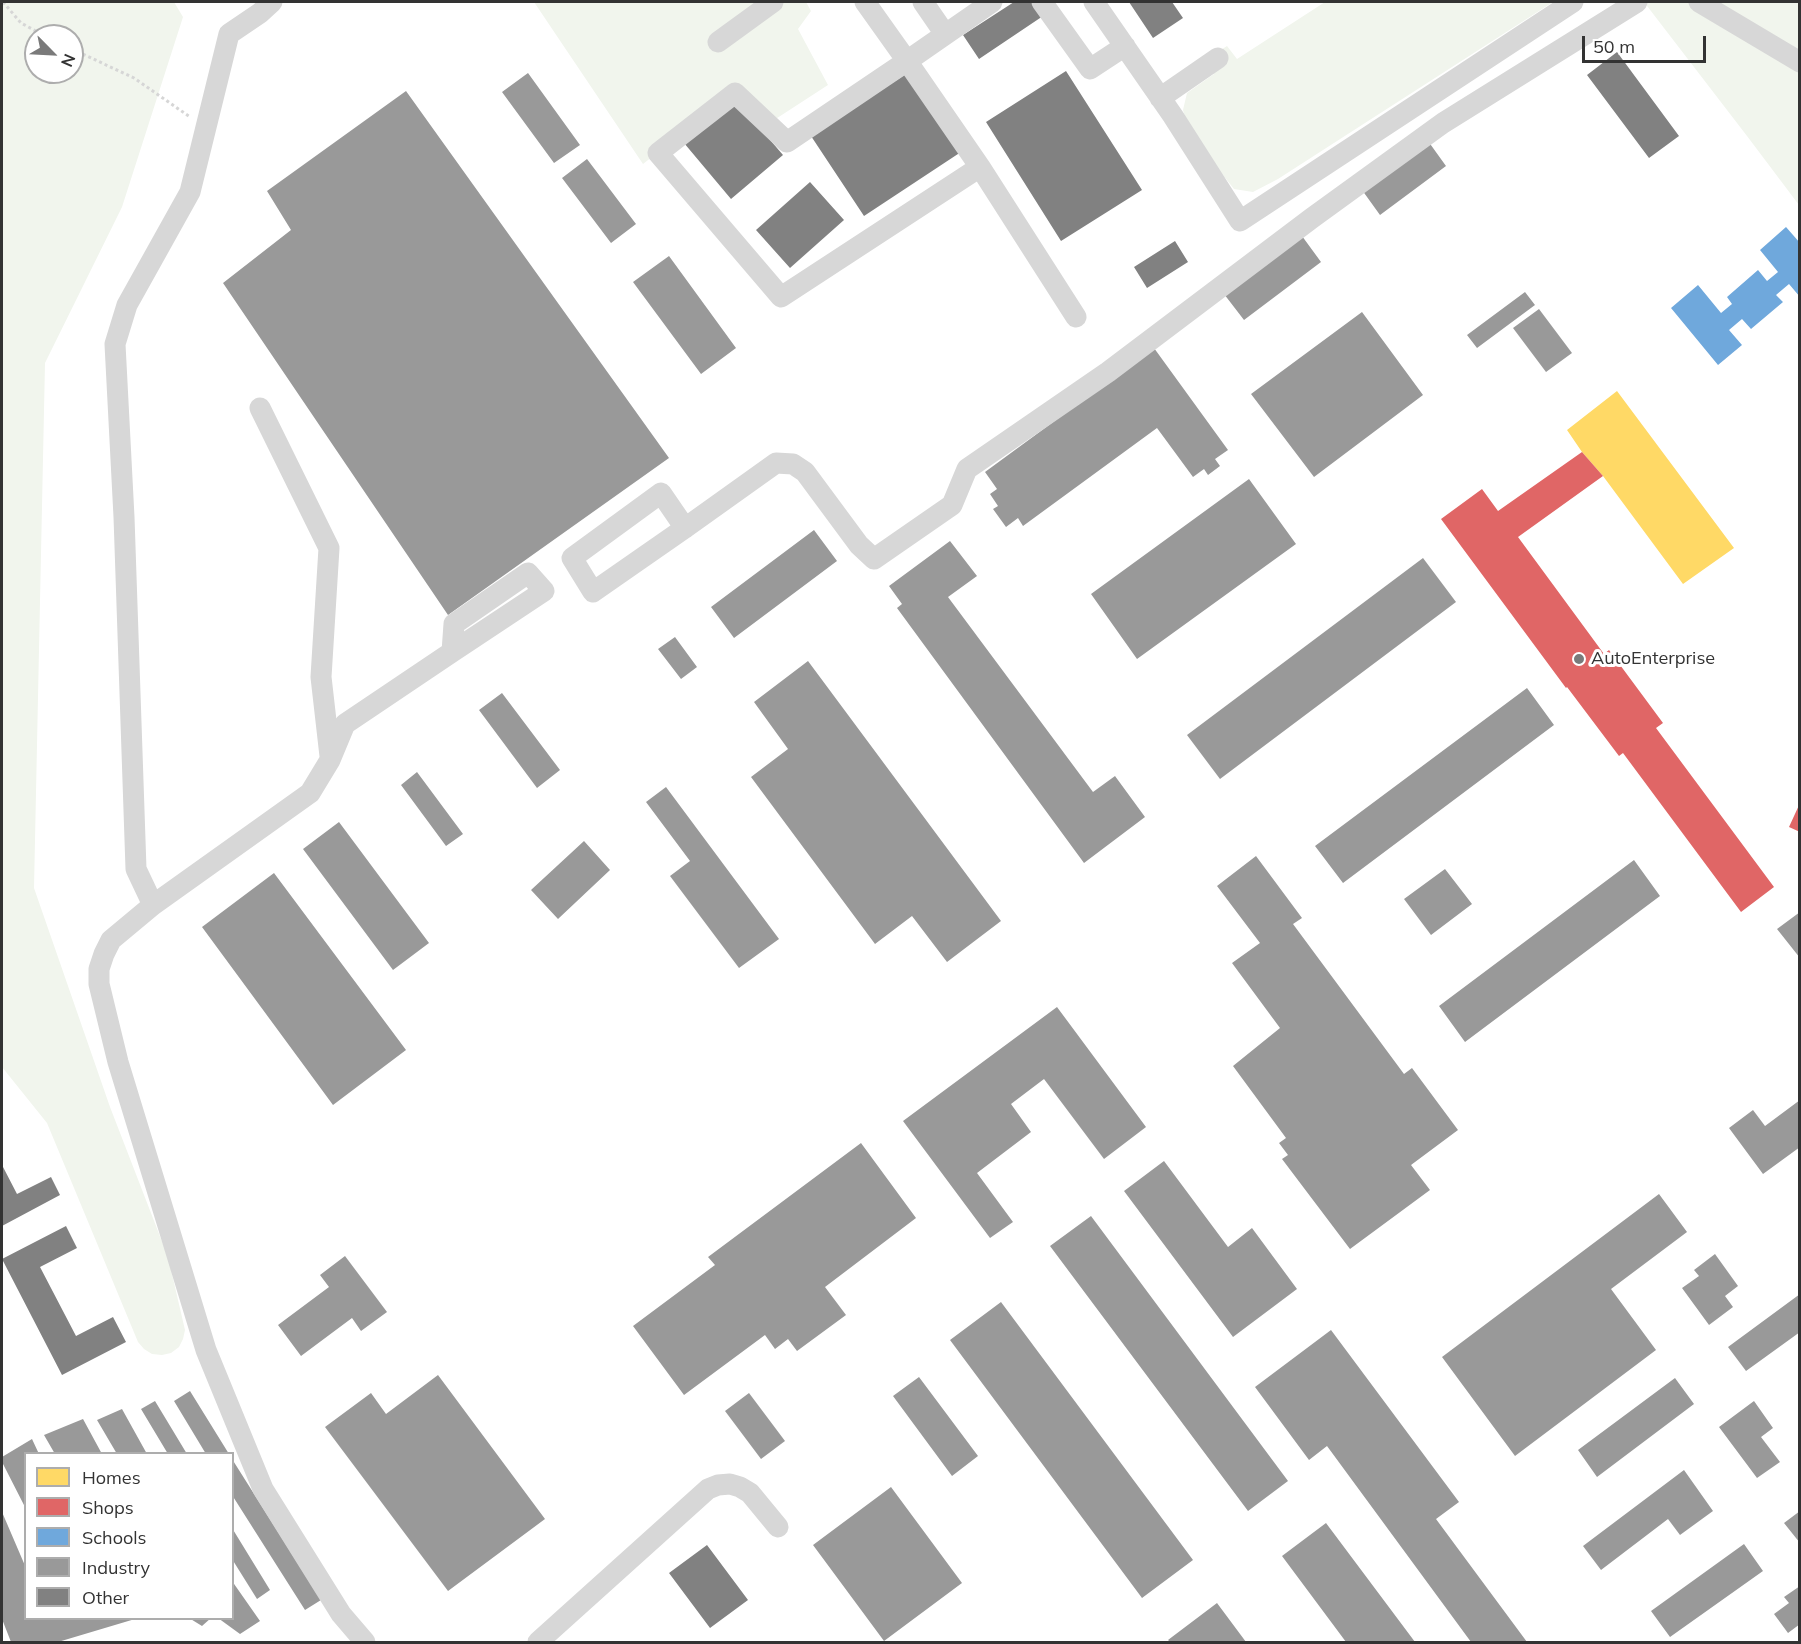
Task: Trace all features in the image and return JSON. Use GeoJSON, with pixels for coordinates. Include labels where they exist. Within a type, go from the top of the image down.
{"type":"FeatureCollection","features":[{"type":"Feature","properties":{"kind":"street"},"geometry":{"type":"LineString","coordinates":[[153,905],[136,869],[124,518],[115,344],[127,305],[190,192],[229,34],[272,2]]}},
{"type":"Feature","properties":{"kind":"street"},"geometry":{"type":"LineString","coordinates":[[718,42],[773,2]]}},
{"type":"Feature","properties":{"kind":"street"},"geometry":{"type":"LineString","coordinates":[[865,2],[980,167],[1076,317]]}},
{"type":"Feature","properties":{"kind":"street"},"geometry":{"type":"LineString","coordinates":[[923,2],[945,34]]}},
{"type":"Feature","properties":{"kind":"street"},"geometry":{"type":"LineString","coordinates":[[980,167],[781,297],[658,153],[735,93],[787,142],[992,2]]}},
{"type":"Feature","properties":{"kind":"street"},"geometry":{"type":"LineString","coordinates":[[1042,2],[1090,69],[1125,46]]}},
{"type":"Feature","properties":{"kind":"street"},"geometry":{"type":"LineString","coordinates":[[1094,2],[1240,221],[1573,2]]}},
{"type":"Feature","properties":{"kind":"street"},"geometry":{"type":"LineString","coordinates":[[685,528],[661,493],[572,558],[594,592],[685,528],[776,464],[793,464],[805,471],[859,544],[874,559],[952,505],[967,469],[1108,372],[1312,218],[1443,123],[1637,2]]}},
{"type":"Feature","properties":{"kind":"street"},"geometry":{"type":"LineString","coordinates":[[1699,2],[1800,62]]}},
{"type":"Feature","properties":{"kind":"street"},"geometry":{"type":"LineString","coordinates":[[1160,98],[1218,58]]}},
{"type":"Feature","properties":{"kind":"street"},"geometry":{"type":"LineString","coordinates":[[260,408],[329,548],[321,677],[330,760]]}},
{"type":"Feature","properties":{"kind":"street"},"geometry":{"type":"LineString","coordinates":[[365,1642],[341,1614],[262,1489],[206,1350],[118,1062],[99,984],[99,969],[111,940],[153,905],[310,792],[330,760],[345,724],[452,652]]}},
{"type":"Feature","properties":{"kind":"street"},"geometry":{"type":"LineString","coordinates":[[538,1642],[708,1489],[730,1484],[740,1487],[750,1493],[778,1527]]}},
{"type":"Feature","properties":{"kind":"path"},"geometry":{"type":"LineString","coordinates":[[3,2],[24,25]]}},
{"type":"Feature","properties":{"kind":"path"},"geometry":{"type":"LineString","coordinates":[[84,55],[134,78],[190,116],[203,146]]}},
{"type":"Feature","properties":{"kind":"shaded area"},"geometry":{"type":"Polygon","coordinates":[[[2,2],[174,2],[183,17],[122,207],[45,363],[34,888],[110,1107],[168,1257],[185,1330],[179,1347],[171,1353],[152,1354],[138,1342],[47,1123],[2,1067],[2,2]]]}},
{"type":"Feature","properties":{"kind":"shaded area"},"geometry":{"type":"Polygon","coordinates":[[[534,2],[806,2],[811,11],[798,29],[828,85],[771,122],[738,89],[643,164],[534,2]]]}},
{"type":"Feature","properties":{"kind":"shaded area"},"geometry":{"type":"Polygon","coordinates":[[[1325,2],[1553,2],[1278,179],[1253,192],[1234,189],[1189,132],[1183,110],[1187,93],[1214,74],[1210,57],[1227,46],[1237,59],[1325,2]]]}},
{"type":"Feature","properties":{"kind":"shaded area"},"geometry":{"type":"Polygon","coordinates":[[[1644,2],[1799,2],[1799,205],[1747,136],[1644,2]]]}},
{"type":"Feature","properties":{"kind":"building: Homes"},"geometry":{"type":"Polygon","coordinates":[[[1617,391],[1734,548],[1683,584],[1567,430],[1617,391]]]}},
{"type":"Feature","properties":{"kind":"building: Shops"},"geometry":{"type":"Polygon","coordinates":[[[1582,452],[1603,476],[1518,537],[1604,654],[1609,650],[1663,723],[1656,728],[1774,887],[1741,912],[1623,753],[1619,756],[1566,688],[1441,519],[1482,489],[1498,511],[1582,452]]]}},
{"type":"Feature","properties":{"kind":"building: Shops"},"geometry":{"type":"Polygon","coordinates":[[[1800,803],[1800,832],[1789,827],[1800,803]]]}},
{"type":"Feature","properties":{"kind":"building: Schools"},"geometry":{"type":"Polygon","coordinates":[[[1786,227],[1800,243],[1800,297],[1789,284],[1776,295],[1783,302],[1751,329],[1742,319],[1729,330],[1742,345],[1718,365],[1671,308],[1698,285],[1721,313],[1732,304],[1727,297],[1758,270],[1767,281],[1778,272],[1760,250],[1786,227]]]}},
{"type":"Feature","properties":{"kind":"building: Industry"},"geometry":{"type":"Polygon","coordinates":[[[528,73],[580,145],[554,163],[502,92],[528,73]]]}},
{"type":"Feature","properties":{"kind":"building: Industry"},"geometry":{"type":"Polygon","coordinates":[[[406,91],[669,458],[448,615],[223,283],[291,230],[267,191],[406,91]]]}},
{"type":"Feature","properties":{"kind":"building: Industry"},"geometry":{"type":"Polygon","coordinates":[[[1428,141],[1446,166],[1380,215],[1362,190],[1428,141]]]}},
{"type":"Feature","properties":{"kind":"building: Industry"},"geometry":{"type":"Polygon","coordinates":[[[587,159],[636,224],[611,243],[562,178],[587,159]]]}},
{"type":"Feature","properties":{"kind":"building: Industry"},"geometry":{"type":"Polygon","coordinates":[[[1302,236],[1321,262],[1244,320],[1224,294],[1302,236]]]}},
{"type":"Feature","properties":{"kind":"building: Industry"},"geometry":{"type":"Polygon","coordinates":[[[669,256],[736,348],[701,374],[633,282],[669,256]]]}},
{"type":"Feature","properties":{"kind":"building: Industry"},"geometry":{"type":"Polygon","coordinates":[[[1525,292],[1535,305],[1477,348],[1467,335],[1525,292]]]}},
{"type":"Feature","properties":{"kind":"building: Industry"},"geometry":{"type":"Polygon","coordinates":[[[1539,309],[1572,353],[1546,372],[1513,328],[1539,309]]]}},
{"type":"Feature","properties":{"kind":"building: Industry"},"geometry":{"type":"Polygon","coordinates":[[[1362,312],[1423,395],[1314,477],[1251,394],[1362,312]]]}},
{"type":"Feature","properties":{"kind":"building: Industry"},"geometry":{"type":"Polygon","coordinates":[[[1154,348],[1228,450],[1215,459],[1220,466],[1208,475],[1204,469],[1193,477],[1157,428],[1023,526],[1018,518],[1006,527],[993,509],[998,506],[990,494],[997,489],[985,472],[1154,348]]]}},
{"type":"Feature","properties":{"kind":"building: Industry"},"geometry":{"type":"Polygon","coordinates":[[[1249,479],[1296,544],[1137,659],[1091,594],[1249,479]]]}},
{"type":"Feature","properties":{"kind":"building: Industry"},"geometry":{"type":"Polygon","coordinates":[[[814,530],[837,561],[734,638],[711,607],[814,530]]]}},
{"type":"Feature","properties":{"kind":"building: Industry"},"geometry":{"type":"Polygon","coordinates":[[[950,541],[977,576],[948,597],[1093,792],[1115,776],[1145,817],[1084,863],[897,608],[902,604],[889,586],[950,541]]]}},
{"type":"Feature","properties":{"kind":"building: Industry"},"geometry":{"type":"Polygon","coordinates":[[[1423,558],[1456,602],[1220,779],[1187,735],[1423,558]]]}},
{"type":"Feature","properties":{"kind":"building: Industry"},"geometry":{"type":"Polygon","coordinates":[[[675,637],[697,667],[681,679],[658,649],[675,637]]]}},
{"type":"Feature","properties":{"kind":"building: Industry"},"geometry":{"type":"Polygon","coordinates":[[[808,661],[1001,921],[947,962],[912,916],[875,944],[751,777],[788,749],[754,702],[808,661]]]}},
{"type":"Feature","properties":{"kind":"building: Industry"},"geometry":{"type":"Polygon","coordinates":[[[1527,688],[1554,725],[1343,883],[1315,846],[1527,688]]]}},
{"type":"Feature","properties":{"kind":"building: Industry"},"geometry":{"type":"Polygon","coordinates":[[[502,693],[560,770],[537,788],[479,710],[502,693]]]}},
{"type":"Feature","properties":{"kind":"building: Industry"},"geometry":{"type":"Polygon","coordinates":[[[417,772],[463,834],[446,846],[401,785],[417,772]]]}},
{"type":"Feature","properties":{"kind":"building: Industry"},"geometry":{"type":"Polygon","coordinates":[[[666,787],[779,939],[739,968],[670,876],[690,861],[646,802],[666,787]]]}},
{"type":"Feature","properties":{"kind":"building: Industry"},"geometry":{"type":"Polygon","coordinates":[[[339,822],[429,943],[393,970],[303,849],[339,822]]]}},
{"type":"Feature","properties":{"kind":"building: Industry"},"geometry":{"type":"Polygon","coordinates":[[[584,841],[610,870],[558,919],[531,890],[584,841]]]}},
{"type":"Feature","properties":{"kind":"building: Industry"},"geometry":{"type":"Polygon","coordinates":[[[1256,856],[1302,918],[1293,924],[1404,1074],[1412,1068],[1458,1130],[1411,1165],[1430,1190],[1350,1249],[1282,1159],[1288,1155],[1279,1143],[1286,1138],[1233,1066],[1280,1028],[1232,963],[1260,943],[1217,886],[1256,856]]]}},
{"type":"Feature","properties":{"kind":"building: Industry"},"geometry":{"type":"Polygon","coordinates":[[[1634,860],[1660,896],[1465,1042],[1439,1006],[1634,860]]]}},
{"type":"Feature","properties":{"kind":"building: Industry"},"geometry":{"type":"Polygon","coordinates":[[[1445,869],[1472,904],[1431,935],[1404,899],[1445,869]]]}},
{"type":"Feature","properties":{"kind":"building: Industry"},"geometry":{"type":"Polygon","coordinates":[[[274,873],[406,1050],[333,1105],[202,927],[274,873]]]}},
{"type":"Feature","properties":{"kind":"building: Industry"},"geometry":{"type":"Polygon","coordinates":[[[1800,912],[1800,958],[1777,929],[1800,912]]]}},
{"type":"Feature","properties":{"kind":"building: Industry"},"geometry":{"type":"Polygon","coordinates":[[[1057,1007],[1146,1127],[1104,1159],[1044,1079],[1011,1104],[1031,1132],[977,1173],[1013,1222],[990,1238],[903,1121],[1057,1007]]]}},
{"type":"Feature","properties":{"kind":"building: Industry"},"geometry":{"type":"Polygon","coordinates":[[[1800,1100],[1800,1147],[1763,1174],[1729,1128],[1753,1110],[1765,1126],[1800,1100]]]}},
{"type":"Feature","properties":{"kind":"building: Industry"},"geometry":{"type":"Polygon","coordinates":[[[861,1143],[916,1218],[825,1287],[846,1315],[797,1351],[788,1339],[775,1349],[765,1335],[684,1395],[633,1326],[715,1265],[708,1257],[861,1143]]]}},
{"type":"Feature","properties":{"kind":"building: Industry"},"geometry":{"type":"Polygon","coordinates":[[[1164,1161],[1228,1247],[1252,1228],[1297,1289],[1233,1337],[1124,1191],[1164,1161]]]}},
{"type":"Feature","properties":{"kind":"building: Industry"},"geometry":{"type":"Polygon","coordinates":[[[1659,1194],[1687,1232],[1611,1289],[1656,1350],[1515,1456],[1442,1357],[1659,1194]]]}},
{"type":"Feature","properties":{"kind":"building: Industry"},"geometry":{"type":"Polygon","coordinates":[[[1091,1216],[1288,1481],[1248,1511],[1050,1246],[1091,1216]]]}},
{"type":"Feature","properties":{"kind":"building: Industry"},"geometry":{"type":"Polygon","coordinates":[[[1715,1254],[1738,1286],[1725,1296],[1733,1307],[1709,1325],[1682,1288],[1699,1276],[1694,1270],[1715,1254]]]}},
{"type":"Feature","properties":{"kind":"building: Industry"},"geometry":{"type":"Polygon","coordinates":[[[345,1256],[387,1312],[361,1331],[352,1318],[301,1356],[278,1325],[329,1287],[320,1275],[345,1256]]]}},
{"type":"Feature","properties":{"kind":"building: Industry"},"geometry":{"type":"Polygon","coordinates":[[[1800,1294],[1800,1332],[1746,1371],[1728,1347],[1800,1294]]]}},
{"type":"Feature","properties":{"kind":"building: Industry"},"geometry":{"type":"Polygon","coordinates":[[[1001,1302],[1193,1560],[1142,1598],[950,1340],[1001,1302]]]}},
{"type":"Feature","properties":{"kind":"building: Industry"},"geometry":{"type":"Polygon","coordinates":[[[1331,1330],[1459,1502],[1436,1519],[1527,1642],[1471,1642],[1327,1446],[1309,1460],[1255,1387],[1331,1330]]]}},
{"type":"Feature","properties":{"kind":"building: Industry"},"geometry":{"type":"Polygon","coordinates":[[[438,1375],[545,1519],[448,1591],[325,1427],[371,1393],[386,1414],[438,1375]]]}},
{"type":"Feature","properties":{"kind":"building: Industry"},"geometry":{"type":"Polygon","coordinates":[[[919,1377],[978,1456],[952,1476],[893,1396],[919,1377]]]}},
{"type":"Feature","properties":{"kind":"building: Industry"},"geometry":{"type":"Polygon","coordinates":[[[1675,1378],[1694,1404],[1597,1477],[1578,1450],[1675,1378]]]}},
{"type":"Feature","properties":{"kind":"building: Industry"},"geometry":{"type":"Polygon","coordinates":[[[190,1391],[228,1452],[205,1452],[174,1401],[190,1391]]]}},
{"type":"Feature","properties":{"kind":"building: Industry"},"geometry":{"type":"Polygon","coordinates":[[[749,1393],[785,1441],[761,1459],[725,1411],[749,1393]]]}},
{"type":"Feature","properties":{"kind":"building: Industry"},"geometry":{"type":"Polygon","coordinates":[[[155,1401],[186,1452],[167,1452],[141,1409],[155,1401]]]}},
{"type":"Feature","properties":{"kind":"building: Industry"},"geometry":{"type":"Polygon","coordinates":[[[1754,1401],[1773,1428],[1761,1437],[1780,1462],[1757,1478],[1719,1427],[1754,1401]]]}},
{"type":"Feature","properties":{"kind":"building: Industry"},"geometry":{"type":"Polygon","coordinates":[[[122,1409],[146,1452],[116,1452],[97,1420],[122,1409]]]}},
{"type":"Feature","properties":{"kind":"building: Industry"},"geometry":{"type":"Polygon","coordinates":[[[83,1419],[101,1452],[54,1452],[44,1435],[83,1419]]]}},
{"type":"Feature","properties":{"kind":"building: Industry"},"geometry":{"type":"Polygon","coordinates":[[[32,1439],[38,1452],[24,1452],[24,1505],[2,1462],[2,1457],[32,1439]]]}},
{"type":"Feature","properties":{"kind":"building: Industry"},"geometry":{"type":"Polygon","coordinates":[[[234,1462],[321,1600],[305,1610],[234,1498],[234,1462]]]}},
{"type":"Feature","properties":{"kind":"building: Industry"},"geometry":{"type":"Polygon","coordinates":[[[1684,1470],[1713,1511],[1680,1535],[1668,1519],[1601,1570],[1583,1546],[1684,1470]]]}},
{"type":"Feature","properties":{"kind":"building: Industry"},"geometry":{"type":"Polygon","coordinates":[[[891,1487],[962,1583],[884,1641],[813,1545],[891,1487]]]}},
{"type":"Feature","properties":{"kind":"building: Industry"},"geometry":{"type":"Polygon","coordinates":[[[1800,1511],[1800,1543],[1784,1523],[1800,1511]]]}},
{"type":"Feature","properties":{"kind":"building: Industry"},"geometry":{"type":"Polygon","coordinates":[[[2,1512],[24,1563],[24,1620],[132,1620],[58,1642],[11,1642],[2,1619],[2,1512]]]}},
{"type":"Feature","properties":{"kind":"building: Industry"},"geometry":{"type":"Polygon","coordinates":[[[1326,1523],[1415,1642],[1346,1642],[1282,1556],[1326,1523]]]}},
{"type":"Feature","properties":{"kind":"building: Industry"},"geometry":{"type":"Polygon","coordinates":[[[234,1531],[270,1590],[257,1599],[234,1562],[234,1531]]]}},
{"type":"Feature","properties":{"kind":"building: Industry"},"geometry":{"type":"Polygon","coordinates":[[[1744,1544],[1763,1571],[1670,1637],[1651,1611],[1744,1544]]]}},
{"type":"Feature","properties":{"kind":"building: Industry"},"geometry":{"type":"Polygon","coordinates":[[[234,1584],[260,1621],[240,1634],[221,1620],[234,1620],[234,1584]]]}},
{"type":"Feature","properties":{"kind":"building: Industry"},"geometry":{"type":"Polygon","coordinates":[[[1800,1586],[1800,1624],[1788,1633],[1774,1614],[1789,1603],[1784,1597],[1800,1586]]]}},
{"type":"Feature","properties":{"kind":"building: Industry"},"geometry":{"type":"Polygon","coordinates":[[[1217,1603],[1246,1642],[1170,1642],[1168,1640],[1217,1603]]]}},
{"type":"Feature","properties":{"kind":"building: Industry"},"geometry":{"type":"Polygon","coordinates":[[[192,1620],[209,1620],[202,1626],[192,1620]]]}},
{"type":"Feature","properties":{"kind":"building: Other"},"geometry":{"type":"Polygon","coordinates":[[[1014,2],[1033,2],[1043,16],[979,59],[963,35],[1014,2]]]}},
{"type":"Feature","properties":{"kind":"building: Other"},"geometry":{"type":"Polygon","coordinates":[[[1129,2],[1172,2],[1183,18],[1153,38],[1129,2]]]}},
{"type":"Feature","properties":{"kind":"building: Other"},"geometry":{"type":"Polygon","coordinates":[[[1617,52],[1679,136],[1649,158],[1587,75],[1617,52]]]}},
{"type":"Feature","properties":{"kind":"building: Other"},"geometry":{"type":"Polygon","coordinates":[[[912,70],[964,150],[864,216],[811,136],[912,70]]]}},
{"type":"Feature","properties":{"kind":"building: Other"},"geometry":{"type":"Polygon","coordinates":[[[1066,71],[1142,190],[1061,241],[986,122],[1066,71]]]}},
{"type":"Feature","properties":{"kind":"building: Other"},"geometry":{"type":"Polygon","coordinates":[[[735,99],[783,155],[731,199],[684,143],[735,99]]]}},
{"type":"Feature","properties":{"kind":"building: Other"},"geometry":{"type":"Polygon","coordinates":[[[810,182],[844,220],[790,268],[756,230],[810,182]]]}},
{"type":"Feature","properties":{"kind":"building: Other"},"geometry":{"type":"Polygon","coordinates":[[[1175,241],[1188,262],[1147,288],[1134,267],[1175,241]]]}},
{"type":"Feature","properties":{"kind":"building: Other"},"geometry":{"type":"Polygon","coordinates":[[[2,1165],[17,1194],[51,1177],[60,1195],[2,1226],[2,1165]]]}},
{"type":"Feature","properties":{"kind":"building: Other"},"geometry":{"type":"Polygon","coordinates":[[[66,1226],[77,1248],[40,1267],[76,1336],[113,1317],[126,1342],[62,1375],[2,1259],[66,1226]]]}},
{"type":"Feature","properties":{"kind":"building: Other"},"geometry":{"type":"Polygon","coordinates":[[[707,1545],[748,1600],[710,1628],[669,1573],[707,1545]]]}},
{"type":"Feature","properties":{"kind":"place","name":"AutoEnterprise"},"geometry":{"type":"Point","coordinates":[1579,659]}}]}
